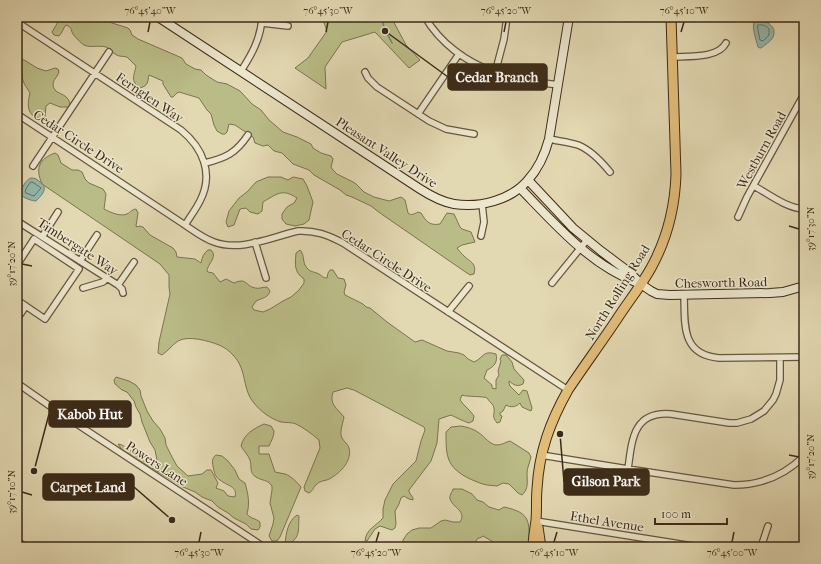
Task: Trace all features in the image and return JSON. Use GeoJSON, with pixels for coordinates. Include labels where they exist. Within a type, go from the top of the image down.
{"type":"FeatureCollection","features":[{"type":"Feature","properties":{"kind":"main road","name":"North Rolling Road"},"geometry":{"type":"LineString","coordinates":[[533,547],[541,455],[550,426],[568,390],[641,284],[657,257],[669,224],[675,194],[676,174],[671,17]]}},
{"type":"Feature","properties":{"kind":"main road","name":"North Rolling Road"},"geometry":{"type":"LineString","coordinates":[[536,521],[541,547]]}},
{"type":"Feature","properties":{"kind":"main road"},"geometry":{"type":"LineString","coordinates":[[17,543],[24,547]]}},
{"type":"Feature","properties":{"kind":"street","name":"Pleasant Valley Drive"},"geometry":{"type":"LineString","coordinates":[[158,17],[431,196],[453,204],[462,205],[482,204],[502,198],[520,188],[528,180],[541,161],[549,139],[569,17]]}},
{"type":"Feature","properties":{"kind":"street"},"geometry":{"type":"LineString","coordinates":[[425,17],[436,34],[459,54],[476,64],[495,73],[525,80],[558,85]]}},
{"type":"Feature","properties":{"kind":"street"},"geometry":{"type":"LineString","coordinates":[[495,73],[504,39],[507,17]]}},
{"type":"Feature","properties":{"kind":"street"},"geometry":{"type":"LineString","coordinates":[[241,71],[254,51],[260,34],[262,20],[288,26]]}},
{"type":"Feature","properties":{"kind":"street","name":"Fernglen Way"},"geometry":{"type":"LineString","coordinates":[[17,22],[190,137],[199,149],[205,163],[206,172],[204,193],[185,224]]}},
{"type":"Feature","properties":{"kind":"street"},"geometry":{"type":"LineString","coordinates":[[672,57],[713,53],[722,50],[726,43]]}},
{"type":"Feature","properties":{"kind":"street"},"geometry":{"type":"LineString","coordinates":[[33,166],[109,52]]}},
{"type":"Feature","properties":{"kind":"street"},"geometry":{"type":"LineString","coordinates":[[418,114],[459,54]]}},
{"type":"Feature","properties":{"kind":"street"},"geometry":{"type":"LineString","coordinates":[[365,72],[368,78],[377,87],[437,125],[456,131],[474,134]]}},
{"type":"Feature","properties":{"kind":"street","name":"Westburn Road"},"geometry":{"type":"LineString","coordinates":[[738,217],[804,94]]}},
{"type":"Feature","properties":{"kind":"street","name":"Cedar Circle Drive"},"geometry":{"type":"LineString","coordinates":[[17,114],[207,239],[222,244],[238,246],[298,231],[314,231],[325,234],[343,243],[568,390]]}},
{"type":"Feature","properties":{"kind":"street"},"geometry":{"type":"LineString","coordinates":[[205,163],[215,161],[229,155],[240,146],[248,135]]}},
{"type":"Feature","properties":{"kind":"street"},"geometry":{"type":"LineString","coordinates":[[549,139],[572,143],[585,149],[596,157],[610,172]]}},
{"type":"Feature","properties":{"kind":"street","name":"Chesworth Road"},"geometry":{"type":"LineString","coordinates":[[528,180],[573,228],[629,272],[641,284],[657,294],[684,296],[770,293],[804,286]]}},
{"type":"Feature","properties":{"kind":"street"},"geometry":{"type":"LineString","coordinates":[[754,186],[794,208],[804,209]]}},
{"type":"Feature","properties":{"kind":"street","name":"Chesworth Road"},"geometry":{"type":"LineString","coordinates":[[520,188],[580,248],[625,278],[641,284]]}},
{"type":"Feature","properties":{"kind":"street"},"geometry":{"type":"LineString","coordinates":[[481,236],[484,222],[482,204]]}},
{"type":"Feature","properties":{"kind":"street"},"geometry":{"type":"LineString","coordinates":[[42,237],[58,212]]}},
{"type":"Feature","properties":{"kind":"street","name":"Timbergate Way"},"geometry":{"type":"LineString","coordinates":[[17,220],[118,285],[122,289],[123,293]]}},
{"type":"Feature","properties":{"kind":"street"},"geometry":{"type":"LineString","coordinates":[[80,261],[97,235]]}},
{"type":"Feature","properties":{"kind":"street"},"geometry":{"type":"LineString","coordinates":[[17,265],[34,239],[79,269],[46,319],[17,300]]}},
{"type":"Feature","properties":{"kind":"street"},"geometry":{"type":"LineString","coordinates":[[552,283],[587,240]]}},
{"type":"Feature","properties":{"kind":"street"},"geometry":{"type":"LineString","coordinates":[[256,242],[266,278]]}},
{"type":"Feature","properties":{"kind":"street"},"geometry":{"type":"LineString","coordinates":[[118,285],[134,262]]}},
{"type":"Feature","properties":{"kind":"street"},"geometry":{"type":"LineString","coordinates":[[82,288],[103,282],[107,278]]}},
{"type":"Feature","properties":{"kind":"street"},"geometry":{"type":"LineString","coordinates":[[448,312],[469,286]]}},
{"type":"Feature","properties":{"kind":"street"},"geometry":{"type":"LineString","coordinates":[[684,296],[686,333],[691,345],[700,354],[719,358],[804,357]]}},
{"type":"Feature","properties":{"kind":"street"},"geometry":{"type":"LineString","coordinates":[[17,319],[26,306]]}},
{"type":"Feature","properties":{"kind":"street"},"geometry":{"type":"LineString","coordinates":[[628,469],[632,442],[636,430],[644,421],[655,414],[663,413],[729,423],[745,421],[757,416],[769,406],[776,394],[780,380],[780,358]]}},
{"type":"Feature","properties":{"kind":"street","name":"Powers Lane"},"geometry":{"type":"LineString","coordinates":[[17,383],[264,547]]}},
{"type":"Feature","properties":{"kind":"street"},"geometry":{"type":"LineString","coordinates":[[541,455],[722,484],[746,485],[769,480],[790,469],[804,456]]}},
{"type":"Feature","properties":{"kind":"street","name":"Ethel Avenue"},"geometry":{"type":"LineString","coordinates":[[536,521],[699,547]]}},
{"type":"Feature","properties":{"kind":"street"},"geometry":{"type":"LineString","coordinates":[[761,547],[768,526]]}},
{"type":"Feature","properties":{"kind":"green space"},"geometry":{"type":"Polygon","coordinates":[[[61,17],[105,17],[112,23],[128,28],[132,35],[138,39],[182,58],[186,64],[195,69],[201,70],[217,82],[227,84],[240,91],[283,132],[311,144],[313,148],[321,153],[331,156],[333,159],[331,167],[333,170],[337,174],[355,183],[364,192],[374,197],[389,201],[401,197],[405,200],[409,214],[411,215],[418,212],[421,213],[430,224],[440,224],[447,213],[454,214],[460,227],[471,232],[475,242],[462,245],[457,248],[474,265],[474,274],[470,275],[371,206],[346,195],[314,175],[309,170],[293,164],[282,153],[274,151],[268,145],[263,146],[255,143],[253,137],[235,125],[229,124],[225,134],[217,131],[211,114],[199,98],[179,92],[171,97],[163,84],[163,81],[149,75],[146,85],[140,88],[134,81],[136,66],[127,57],[116,55],[106,47],[84,45],[66,25],[59,36],[54,35],[52,32],[61,17]]]}},
{"type":"Feature","properties":{"kind":"green space"},"geometry":{"type":"Polygon","coordinates":[[[322,17],[391,17],[406,45],[420,60],[409,68],[375,32],[342,42],[325,67],[326,89],[295,68],[308,58],[327,31],[322,17]]]}},
{"type":"Feature","properties":{"kind":"green space"},"geometry":{"type":"Polygon","coordinates":[[[17,57],[37,68],[46,71],[55,68],[58,69],[59,72],[53,83],[53,87],[57,92],[69,100],[69,107],[60,107],[50,103],[46,106],[45,117],[39,118],[32,115],[28,106],[30,93],[23,81],[22,73],[17,71],[17,57]]]}},
{"type":"Feature","properties":{"kind":"green space"},"geometry":{"type":"Polygon","coordinates":[[[55,153],[58,155],[61,163],[72,170],[82,172],[85,179],[89,183],[103,189],[106,194],[104,209],[115,214],[124,215],[136,209],[138,213],[136,226],[143,227],[150,235],[173,248],[177,257],[195,259],[201,263],[205,252],[211,250],[213,253],[213,258],[207,271],[213,273],[220,282],[226,279],[234,283],[244,281],[255,288],[267,287],[270,291],[268,295],[256,301],[252,307],[254,310],[263,312],[270,309],[291,297],[299,290],[304,283],[304,279],[298,274],[295,265],[296,253],[300,250],[304,264],[308,269],[327,278],[330,270],[333,270],[338,278],[344,279],[346,285],[344,292],[345,295],[370,308],[415,342],[422,340],[447,351],[464,355],[474,362],[486,353],[496,354],[495,364],[487,370],[484,378],[492,385],[492,388],[496,389],[496,380],[499,375],[498,371],[501,361],[500,359],[502,355],[506,355],[512,362],[514,369],[524,380],[523,384],[519,385],[509,381],[510,386],[519,395],[523,390],[527,391],[532,408],[531,411],[522,407],[520,403],[513,407],[506,405],[500,413],[502,416],[500,422],[497,423],[494,417],[493,405],[487,398],[462,395],[460,400],[474,416],[473,421],[469,423],[451,415],[439,419],[437,443],[431,461],[409,490],[413,500],[404,496],[401,498],[395,511],[395,528],[392,530],[380,526],[375,529],[367,541],[365,541],[367,533],[383,518],[385,500],[393,484],[416,461],[425,430],[424,427],[354,390],[347,388],[333,392],[333,403],[336,409],[344,417],[341,436],[348,447],[349,457],[345,466],[335,476],[322,481],[309,493],[305,491],[304,487],[320,448],[319,440],[296,424],[277,421],[259,409],[248,394],[239,363],[230,352],[222,346],[204,340],[182,339],[162,355],[158,353],[159,342],[170,294],[169,275],[160,264],[42,184],[39,173],[40,165],[45,158],[55,153]]]}},
{"type":"Feature","properties":{"kind":"green space"},"geometry":{"type":"Polygon","coordinates":[[[268,177],[281,177],[288,180],[293,177],[303,179],[313,202],[309,220],[304,224],[295,226],[286,224],[282,219],[282,214],[287,207],[294,203],[297,198],[287,193],[280,193],[263,202],[262,211],[258,214],[250,212],[246,208],[240,209],[234,225],[228,227],[226,222],[229,211],[239,198],[256,182],[268,177]]]}},
{"type":"Feature","properties":{"kind":"green space"},"geometry":{"type":"Polygon","coordinates":[[[116,377],[129,381],[136,385],[140,390],[147,411],[165,438],[166,445],[177,466],[188,476],[202,474],[207,470],[211,470],[218,483],[216,488],[224,491],[228,496],[235,497],[236,493],[233,488],[218,479],[212,463],[216,455],[222,456],[228,461],[235,470],[239,479],[245,483],[248,498],[247,514],[260,522],[260,527],[258,530],[251,529],[246,524],[218,507],[212,501],[183,487],[122,450],[118,444],[129,450],[144,455],[145,459],[149,462],[157,460],[155,450],[150,442],[134,401],[127,392],[115,384],[114,380],[116,377]]]}},
{"type":"Feature","properties":{"kind":"green space"},"geometry":{"type":"Polygon","coordinates":[[[264,424],[271,426],[274,433],[269,446],[259,446],[259,454],[269,454],[275,472],[289,476],[301,487],[277,541],[272,541],[269,536],[274,518],[270,503],[272,486],[268,482],[252,474],[250,460],[241,446],[244,438],[250,432],[264,424]]]}},
{"type":"Feature","properties":{"kind":"green space"},"geometry":{"type":"Polygon","coordinates":[[[461,426],[475,430],[494,445],[501,445],[510,441],[529,453],[531,457],[527,471],[527,485],[526,490],[522,495],[509,484],[503,483],[497,486],[487,485],[470,479],[456,470],[447,454],[446,432],[451,427],[461,426]]]}},
{"type":"Feature","properties":{"kind":"green space"},"geometry":{"type":"Polygon","coordinates":[[[453,489],[462,489],[472,494],[477,500],[483,502],[489,507],[499,510],[504,507],[520,512],[527,520],[529,547],[502,547],[483,536],[478,538],[472,547],[403,547],[403,540],[412,530],[419,528],[431,528],[445,520],[460,522],[462,518],[461,512],[450,499],[453,489]]]}},
{"type":"Feature","properties":{"kind":"green space"},"geometry":{"type":"Polygon","coordinates":[[[297,515],[299,516],[299,529],[297,536],[288,545],[285,544],[291,521],[297,515]]]}},
{"type":"Feature","properties":{"kind":"water"},"geometry":{"type":"Polygon","coordinates":[[[755,20],[766,22],[774,29],[773,37],[761,48],[758,47],[754,33],[755,20]]]}},
{"type":"Feature","properties":{"kind":"water"},"geometry":{"type":"Polygon","coordinates":[[[31,178],[37,179],[43,184],[44,187],[44,192],[36,201],[21,195],[24,185],[31,178]]]}},
{"type":"Feature","properties":{"kind":"waterway"},"geometry":{"type":"LineString","coordinates":[[382,17],[384,28],[392,43]]}},
{"type":"Feature","properties":{"kind":"place","name":"Cedar Branch"},"geometry":{"type":"Point","coordinates":[385,31]}},
{"type":"Feature","properties":{"kind":"place","name":"Gilson Park"},"geometry":{"type":"Point","coordinates":[560,434]}},
{"type":"Feature","properties":{"kind":"place","name":"Kabob Hut"},"geometry":{"type":"Point","coordinates":[34,471]}},
{"type":"Feature","properties":{"kind":"place","name":"Carpet Land"},"geometry":{"type":"Point","coordinates":[172,520]}}]}
